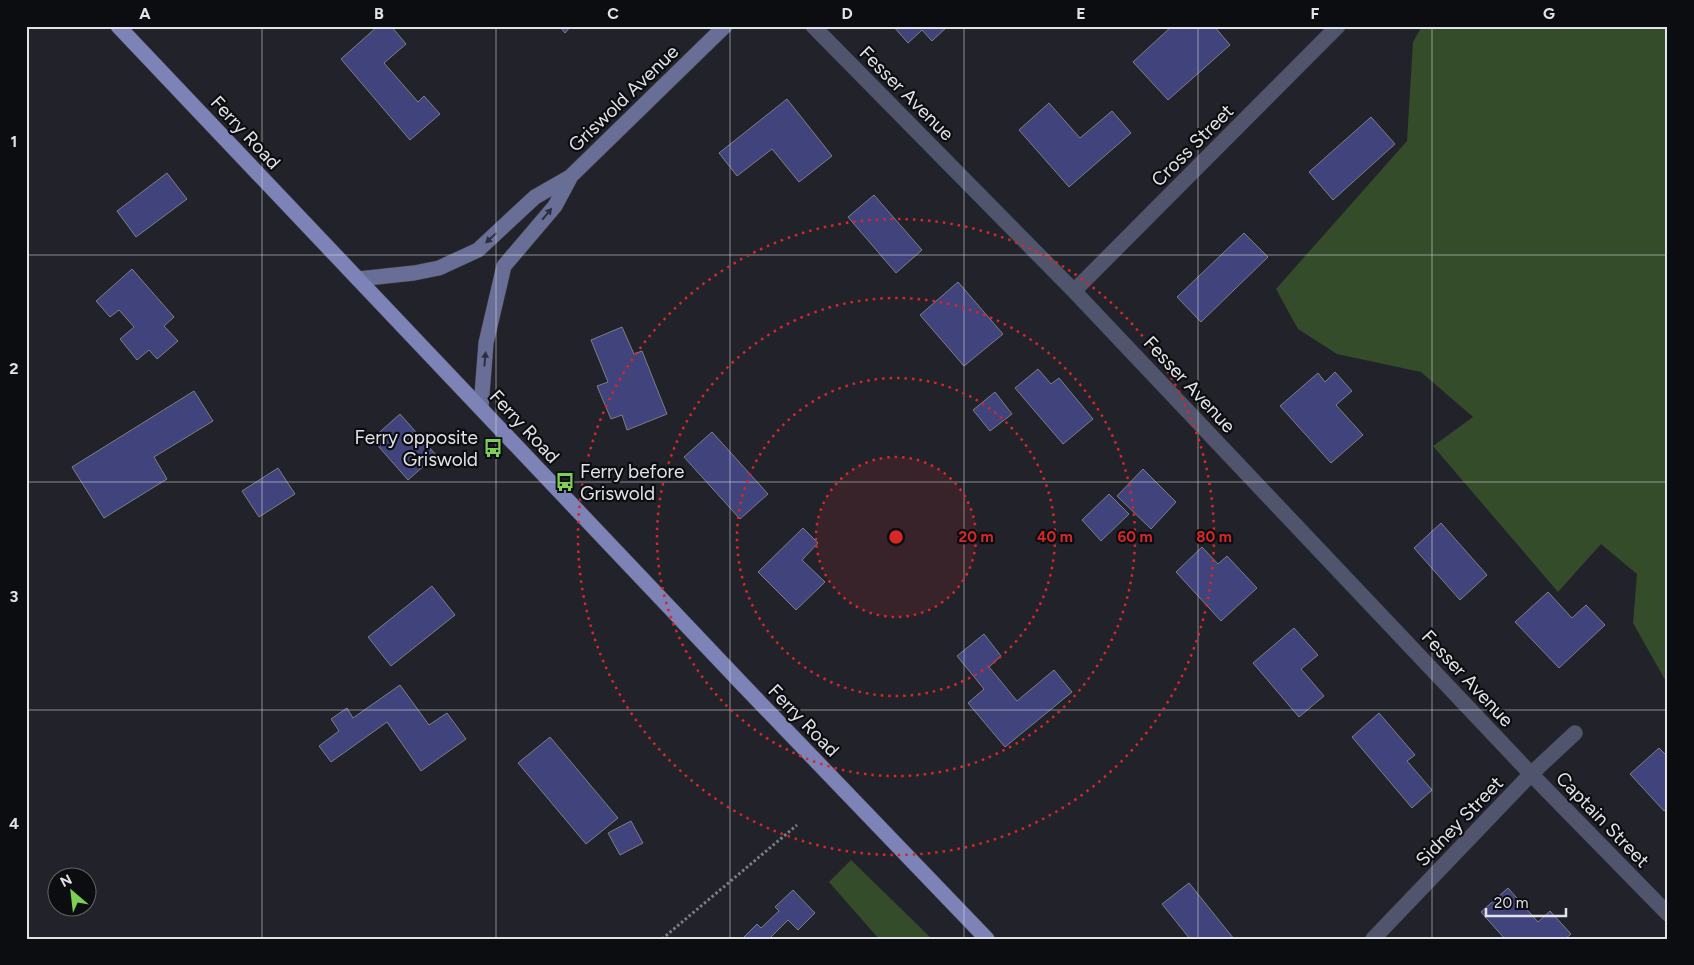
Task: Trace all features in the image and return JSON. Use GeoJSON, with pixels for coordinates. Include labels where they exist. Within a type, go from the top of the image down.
{"type":"FeatureCollection","features":[{"type":"Feature","properties":{"kind":"main road","name":"Ferry Road"},"geometry":{"type":"LineString","coordinates":[[118,26],[742,685],[987,939]]}},
{"type":"Feature","properties":{"kind":"street","name":"Griswold Avenue"},"geometry":{"type":"LineString","coordinates":[[570,177],[725,26]]}},
{"type":"Feature","properties":{"kind":"street","name":"Fesser Avenue"},"geometry":{"type":"LineString","coordinates":[[813,26],[1074,291],[1531,774]]}},
{"type":"Feature","properties":{"kind":"street","name":"Cross Street"},"geometry":{"type":"LineString","coordinates":[[1074,291],[1338,26]]}},
{"type":"Feature","properties":{"kind":"street"},"geometry":{"type":"LineString","coordinates":[[358,279],[414,273],[439,268],[478,250],[535,198],[570,177]]}},
{"type":"Feature","properties":{"kind":"street"},"geometry":{"type":"LineString","coordinates":[[481,408],[486,343],[504,266],[555,206],[570,177]]}},
{"type":"Feature","properties":{"kind":"street","name":"Sidney Street"},"geometry":{"type":"LineString","coordinates":[[1373,939],[1531,774],[1576,733]]}},
{"type":"Feature","properties":{"kind":"street","name":"Captain Street"},"geometry":{"type":"LineString","coordinates":[[1531,774],[1668,914]]}},
{"type":"Feature","properties":{"kind":"path"},"geometry":{"type":"LineString","coordinates":[[662,939],[797,825]]}},
{"type":"Feature","properties":{"kind":"green space"},"geometry":{"type":"Polygon","coordinates":[[[1422,26],[1668,26],[1668,685],[1633,623],[1637,574],[1601,544],[1558,592],[1433,446],[1473,417],[1421,372],[1337,354],[1298,329],[1276,289],[1407,141],[1413,42],[1422,26]]]}},
{"type":"Feature","properties":{"kind":"green space"},"geometry":{"type":"Polygon","coordinates":[[[851,860],[932,939],[879,939],[829,882],[851,860]]]}},
{"type":"Feature","properties":{"kind":"building"},"geometry":{"type":"Polygon","coordinates":[[[378,26],[391,26],[406,44],[384,63],[418,102],[424,96],[440,114],[410,140],[341,59],[378,26]]]}},
{"type":"Feature","properties":{"kind":"building"},"geometry":{"type":"Polygon","coordinates":[[[559,26],[571,26],[565,33],[559,26]]]}},
{"type":"Feature","properties":{"kind":"building"},"geometry":{"type":"Polygon","coordinates":[[[893,26],[948,26],[932,41],[922,30],[908,43],[893,26]]]}},
{"type":"Feature","properties":{"kind":"building"},"geometry":{"type":"Polygon","coordinates":[[[1172,26],[1214,26],[1230,45],[1168,100],[1133,62],[1172,26]]]}},
{"type":"Feature","properties":{"kind":"building"},"geometry":{"type":"Polygon","coordinates":[[[787,99],[832,156],[799,182],[772,149],[737,176],[719,153],[787,99]]]}},
{"type":"Feature","properties":{"kind":"building"},"geometry":{"type":"Polygon","coordinates":[[[1049,103],[1080,138],[1112,111],[1131,133],[1069,187],[1019,130],[1049,103]]]}},
{"type":"Feature","properties":{"kind":"building"},"geometry":{"type":"Polygon","coordinates":[[[1371,117],[1395,144],[1333,200],[1309,172],[1371,117]]]}},
{"type":"Feature","properties":{"kind":"building"},"geometry":{"type":"Polygon","coordinates":[[[167,173],[187,199],[136,237],[117,211],[167,173]]]}},
{"type":"Feature","properties":{"kind":"building"},"geometry":{"type":"Polygon","coordinates":[[[874,195],[922,250],[896,273],[848,217],[874,195]]]}},
{"type":"Feature","properties":{"kind":"building"},"geometry":{"type":"Polygon","coordinates":[[[1244,233],[1268,257],[1201,322],[1177,297],[1244,233]]]}},
{"type":"Feature","properties":{"kind":"building"},"geometry":{"type":"Polygon","coordinates":[[[132,269],[174,317],[164,326],[178,341],[157,359],[149,350],[137,360],[120,339],[134,327],[119,310],[110,317],[96,301],[132,269]]]}},
{"type":"Feature","properties":{"kind":"building"},"geometry":{"type":"Polygon","coordinates":[[[958,282],[1003,334],[964,366],[920,315],[958,282]]]}},
{"type":"Feature","properties":{"kind":"building"},"geometry":{"type":"Polygon","coordinates":[[[622,327],[634,354],[642,351],[667,414],[627,430],[622,415],[611,419],[597,386],[608,382],[591,340],[622,327]]]}},
{"type":"Feature","properties":{"kind":"building"},"geometry":{"type":"Polygon","coordinates":[[[1038,369],[1051,384],[1059,378],[1093,419],[1063,444],[1015,388],[1038,369]]]}},
{"type":"Feature","properties":{"kind":"building"},"geometry":{"type":"Polygon","coordinates":[[[1335,372],[1352,391],[1336,405],[1363,435],[1331,463],[1280,406],[1318,373],[1325,382],[1335,372]]]}},
{"type":"Feature","properties":{"kind":"building"},"geometry":{"type":"Polygon","coordinates":[[[194,391],[213,421],[154,457],[167,479],[104,518],[72,467],[194,391]]]}},
{"type":"Feature","properties":{"kind":"building"},"geometry":{"type":"Polygon","coordinates":[[[995,392],[1012,414],[990,431],[973,410],[995,392]]]}},
{"type":"Feature","properties":{"kind":"building"},"geometry":{"type":"Polygon","coordinates":[[[400,414],[436,455],[408,480],[372,439],[400,414]]]}},
{"type":"Feature","properties":{"kind":"building"},"geometry":{"type":"Polygon","coordinates":[[[712,432],[768,494],[740,519],[684,457],[712,432]]]}},
{"type":"Feature","properties":{"kind":"building"},"geometry":{"type":"Polygon","coordinates":[[[278,468],[295,494],[259,517],[242,491],[278,468]]]}},
{"type":"Feature","properties":{"kind":"building"},"geometry":{"type":"Polygon","coordinates":[[[1143,469],[1176,502],[1151,529],[1117,496],[1143,469]]]}},
{"type":"Feature","properties":{"kind":"building"},"geometry":{"type":"Polygon","coordinates":[[[1109,494],[1129,514],[1101,541],[1082,520],[1109,494]]]}},
{"type":"Feature","properties":{"kind":"building"},"geometry":{"type":"Polygon","coordinates":[[[1441,523],[1487,575],[1460,600],[1414,548],[1441,523]]]}},
{"type":"Feature","properties":{"kind":"building"},"geometry":{"type":"Polygon","coordinates":[[[803,528],[818,543],[802,560],[825,582],[796,610],[758,572],[803,528]]]}},
{"type":"Feature","properties":{"kind":"building"},"geometry":{"type":"Polygon","coordinates":[[[1202,547],[1218,564],[1227,556],[1257,588],[1221,621],[1176,572],[1202,547]]]}},
{"type":"Feature","properties":{"kind":"building"},"geometry":{"type":"Polygon","coordinates":[[[432,586],[455,615],[391,666],[368,637],[432,586]]]}},
{"type":"Feature","properties":{"kind":"building"},"geometry":{"type":"Polygon","coordinates":[[[1548,592],[1572,618],[1586,605],[1605,625],[1559,668],[1515,622],[1548,592]]]}},
{"type":"Feature","properties":{"kind":"building"},"geometry":{"type":"Polygon","coordinates":[[[1294,628],[1318,655],[1301,669],[1324,696],[1299,717],[1253,663],[1294,628]]]}},
{"type":"Feature","properties":{"kind":"building"},"geometry":{"type":"Polygon","coordinates":[[[984,634],[1001,656],[989,667],[1017,701],[1054,670],[1072,692],[1005,747],[968,703],[984,689],[957,656],[984,634]]]}},
{"type":"Feature","properties":{"kind":"building"},"geometry":{"type":"Polygon","coordinates":[[[400,685],[429,725],[447,713],[466,739],[421,771],[387,722],[331,762],[319,746],[339,731],[331,719],[347,708],[353,718],[400,685]]]}},
{"type":"Feature","properties":{"kind":"building"},"geometry":{"type":"Polygon","coordinates":[[[1379,713],[1415,755],[1407,761],[1432,790],[1412,808],[1352,737],[1379,713]]]}},
{"type":"Feature","properties":{"kind":"building"},"geometry":{"type":"Polygon","coordinates":[[[550,737],[618,818],[586,844],[518,763],[550,737]]]}},
{"type":"Feature","properties":{"kind":"building"},"geometry":{"type":"Polygon","coordinates":[[[1659,748],[1668,757],[1668,808],[1664,811],[1630,774],[1659,748]]]}},
{"type":"Feature","properties":{"kind":"building"},"geometry":{"type":"Polygon","coordinates":[[[631,821],[643,843],[620,855],[608,833],[631,821]]]}},
{"type":"Feature","properties":{"kind":"building"},"geometry":{"type":"Polygon","coordinates":[[[1189,883],[1234,939],[1190,939],[1162,904],[1189,883]]]}},
{"type":"Feature","properties":{"kind":"building"},"geometry":{"type":"Polygon","coordinates":[[[1508,888],[1538,922],[1550,911],[1571,934],[1565,939],[1505,939],[1481,912],[1508,888]]]}},
{"type":"Feature","properties":{"kind":"building"},"geometry":{"type":"Polygon","coordinates":[[[793,890],[815,913],[798,930],[788,920],[771,937],[772,939],[742,939],[757,924],[761,928],[779,911],[775,907],[793,890]]]}},
{"type":"Feature","properties":{"kind":"place","name":"Ferry opposite Griswold"},"geometry":{"type":"Point","coordinates":[493,448]}},
{"type":"Feature","properties":{"kind":"place","name":"Ferry before Griswold"},"geometry":{"type":"Point","coordinates":[565,482]}}]}
